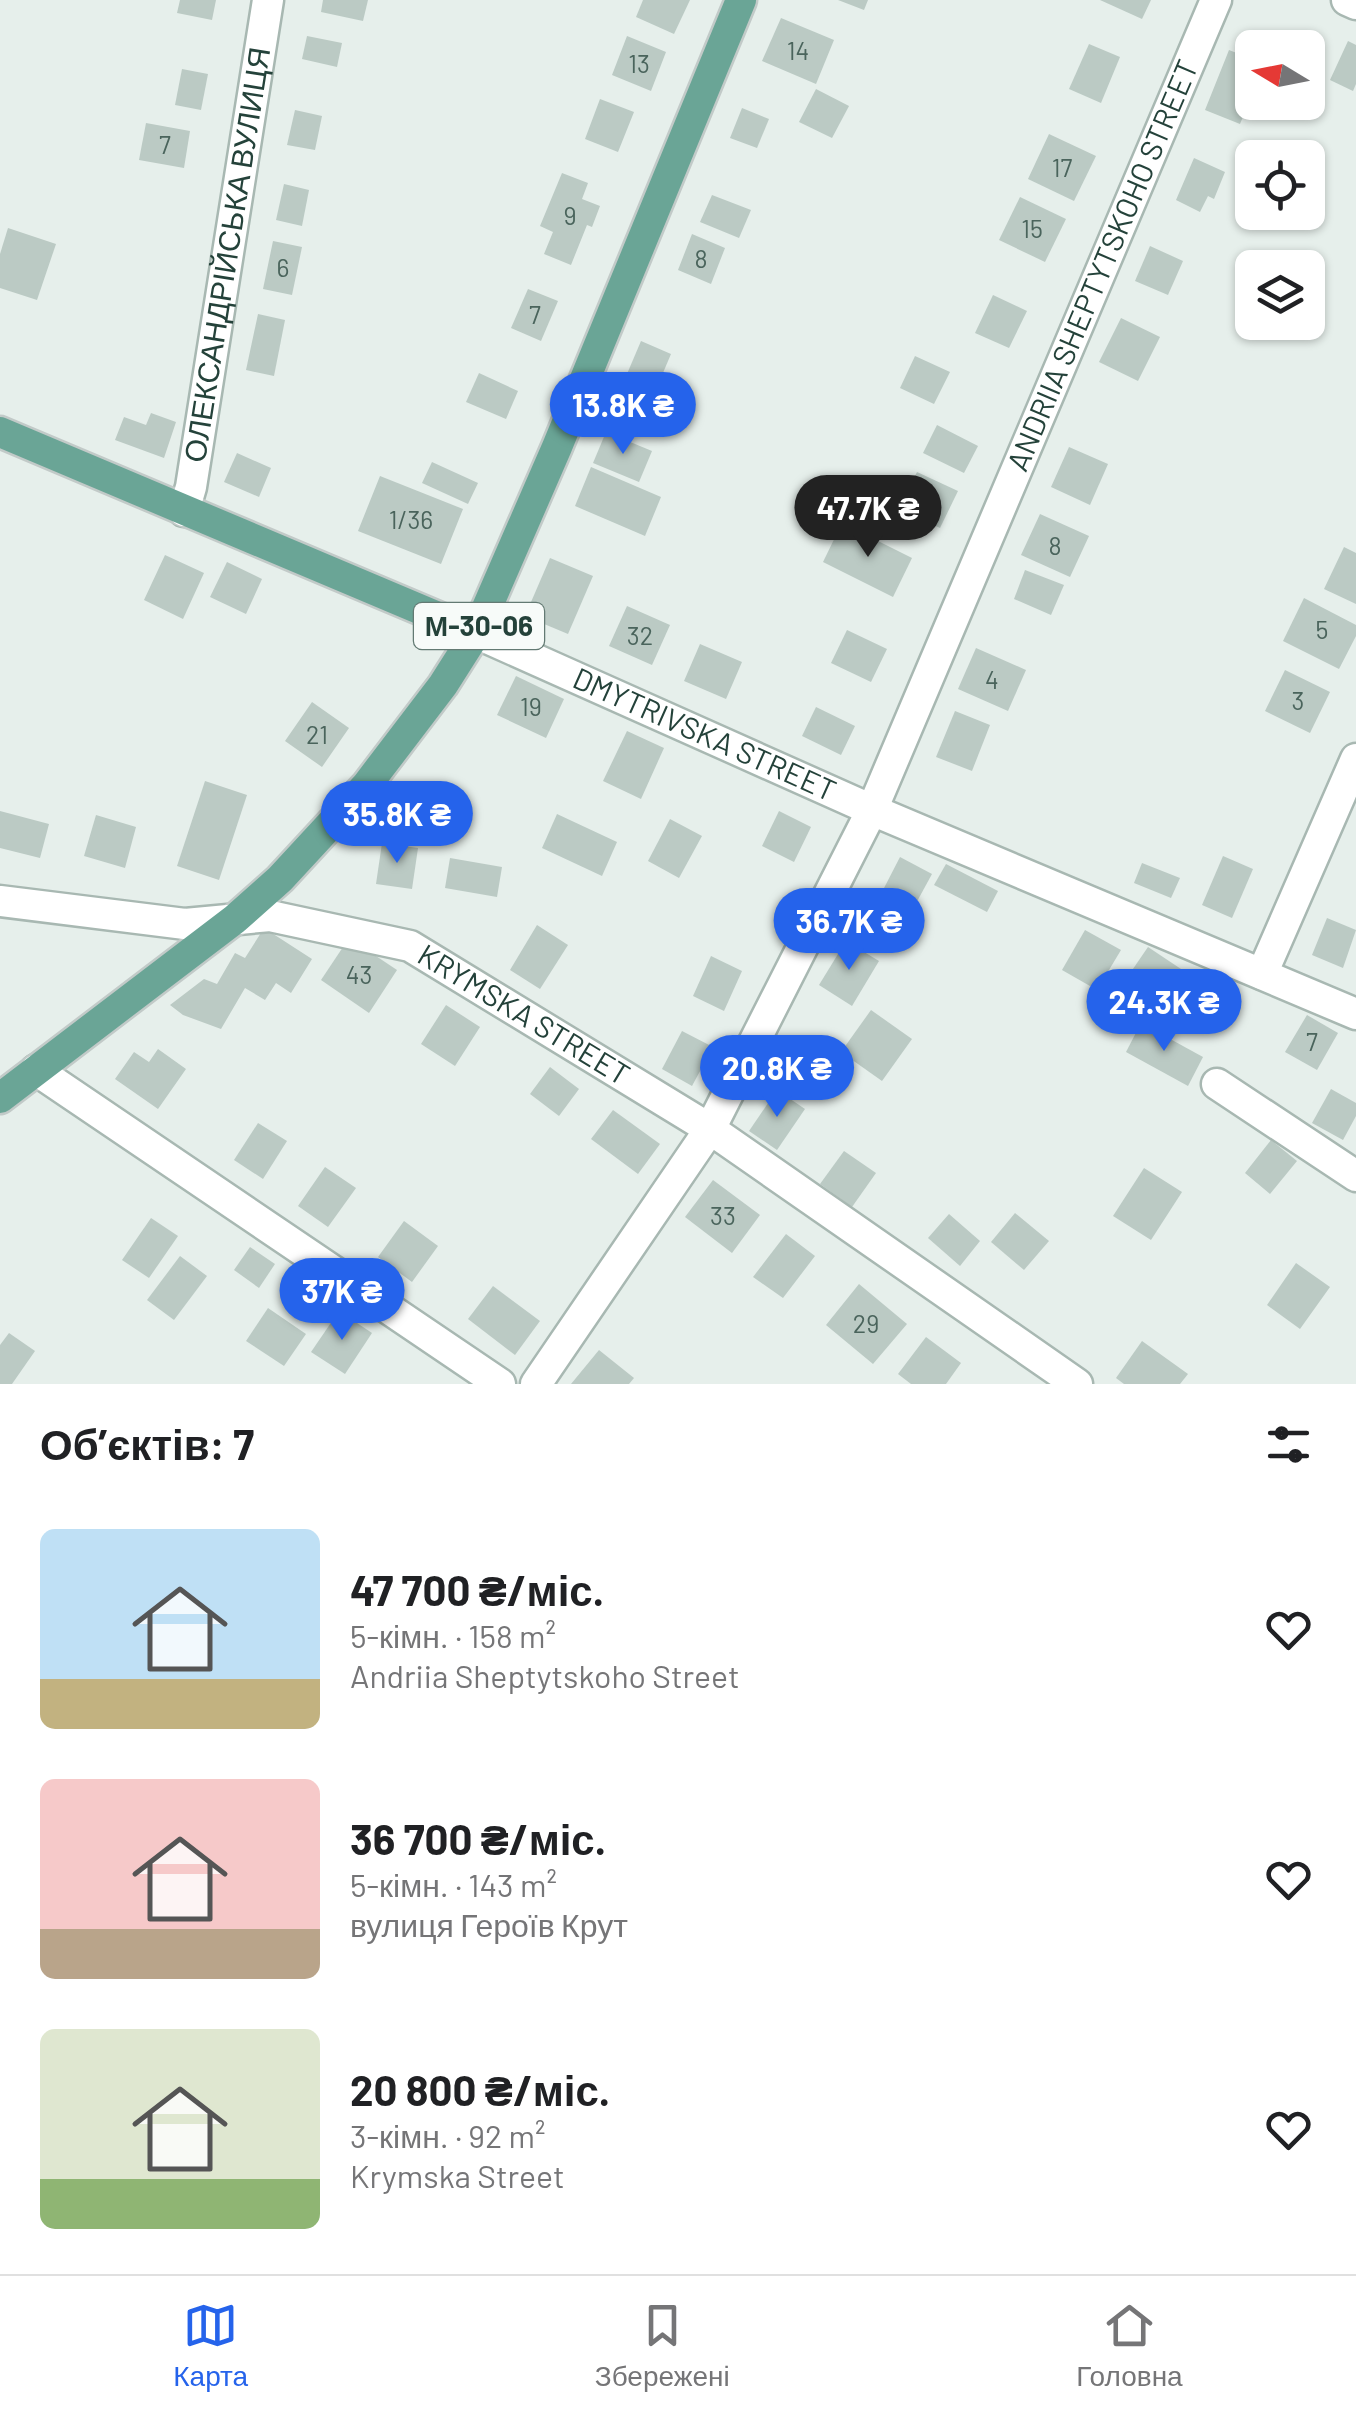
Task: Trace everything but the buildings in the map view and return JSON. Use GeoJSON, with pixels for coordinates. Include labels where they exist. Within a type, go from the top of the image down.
{"type":"FeatureCollection","features":[{"type":"Feature","properties":{"kind":"main road","name":"М-30-06"},"geometry":{"type":"LineString","coordinates":[[0,1098],[235,919],[280,879],[406,738],[476,634],[741,0]]}},
{"type":"Feature","properties":{"kind":"main road","name":"DMYTRIVSKA STREET"},"geometry":{"type":"LineString","coordinates":[[0,432],[476,634]]}},
{"type":"Feature","properties":{"kind":"street","name":"ОЛЕКСАНДРІЙСЬКА ВУЛИЦЯ"},"geometry":{"type":"LineString","coordinates":[[184,511],[268,0]]}},
{"type":"Feature","properties":{"kind":"street","name":"ANDRIIA SHEPTYTSKOHO STREET"},"geometry":{"type":"LineString","coordinates":[[536,1384],[710,1130],[872,810],[1216,0]]}},
{"type":"Feature","properties":{"kind":"street"},"geometry":{"type":"LineString","coordinates":[[1347,0],[1356,4]]}},
{"type":"Feature","properties":{"kind":"street","name":"DMYTRIVSKA STREET"},"geometry":{"type":"LineString","coordinates":[[476,634],[872,810],[1356,1014]]}},
{"type":"Feature","properties":{"kind":"street"},"geometry":{"type":"LineString","coordinates":[[1262,974],[1356,759]]}},
{"type":"Feature","properties":{"kind":"street","name":"KRYMSKA STREET"},"geometry":{"type":"LineString","coordinates":[[0,901],[185,924],[270,916],[410,946],[710,1130],[1077,1384]]}},
{"type":"Feature","properties":{"kind":"street"},"geometry":{"type":"LineString","coordinates":[[36,1070],[500,1384]]}},
{"type":"Feature","properties":{"kind":"street"},"geometry":{"type":"LineString","coordinates":[[1217,1084],[1356,1176]]}}]}
